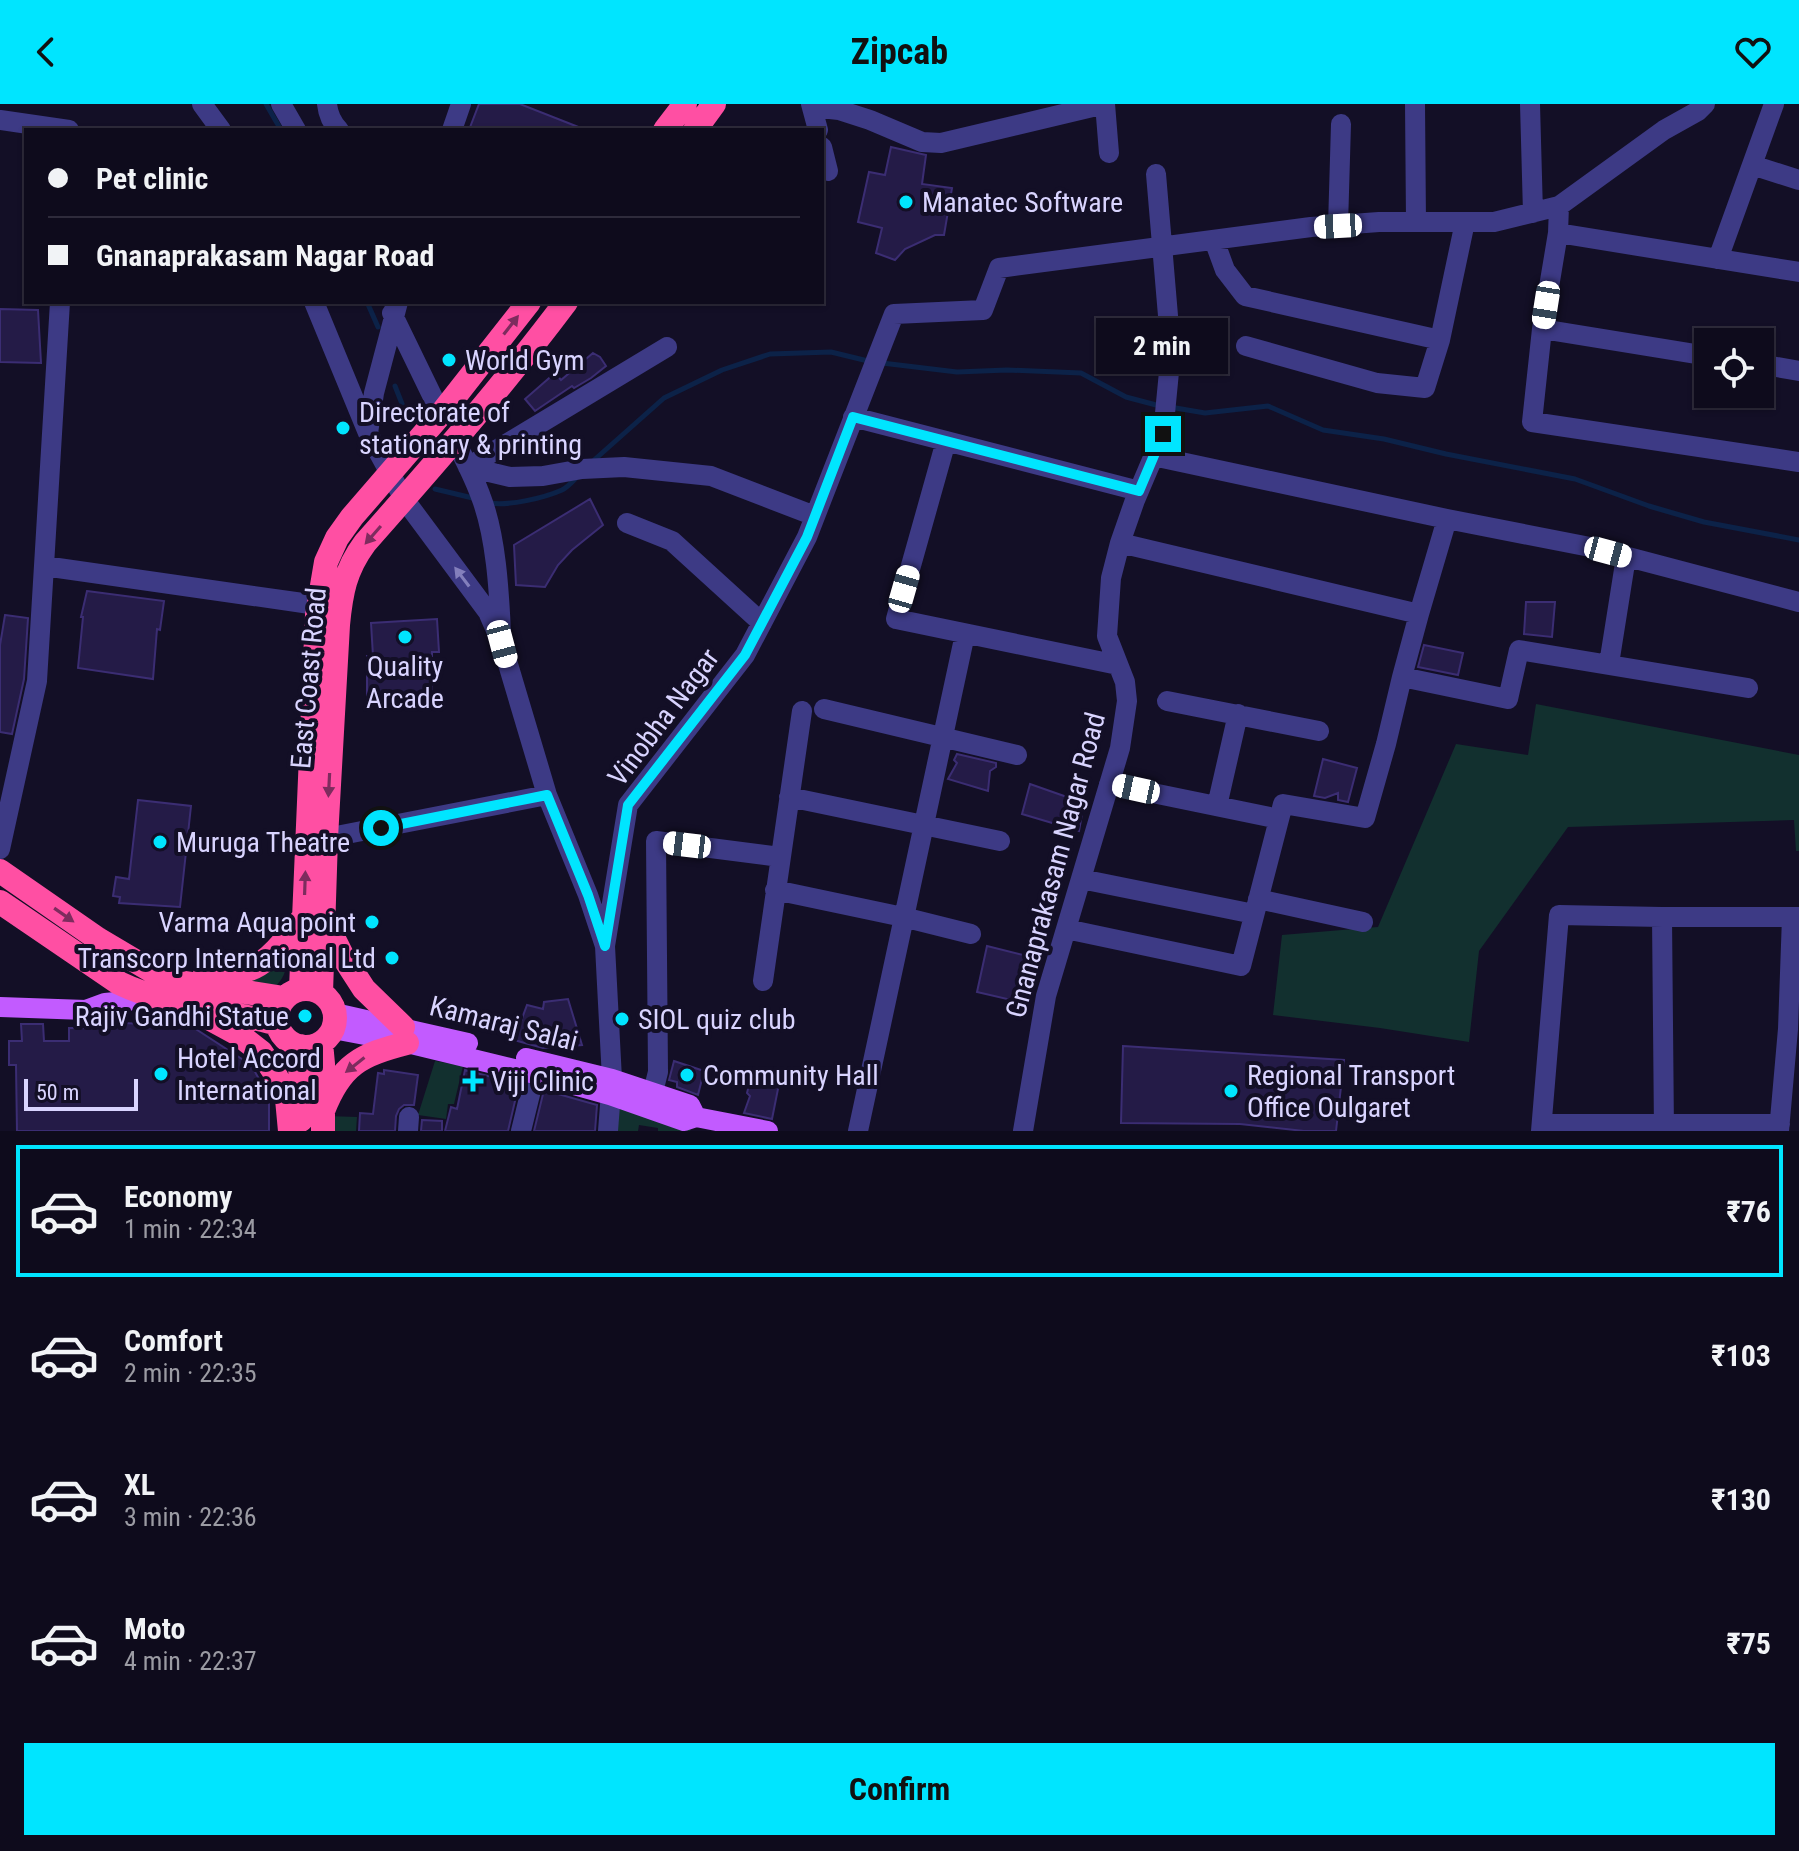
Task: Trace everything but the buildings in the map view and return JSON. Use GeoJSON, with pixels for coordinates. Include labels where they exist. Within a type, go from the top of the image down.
{"type":"FeatureCollection","features":[{"type":"Feature","properties":{"kind":"highway"},"geometry":{"type":"LineString","coordinates":[[667,128],[685,104]]}},
{"type":"Feature","properties":{"kind":"highway"},"geometry":{"type":"LineString","coordinates":[[696,128],[714,104]]}},
{"type":"Feature","properties":{"kind":"highway","name":"East Coast Road"},"geometry":{"type":"LineString","coordinates":[[314,917],[317,605],[326,562],[337,538],[352,517],[441,414],[527,304]]}},
{"type":"Feature","properties":{"kind":"highway","name":"East Coast Road"},"geometry":{"type":"LineString","coordinates":[[302,993],[326,838],[338,625],[341,594],[348,572],[355,557],[537,341],[565,304]]}},
{"type":"Feature","properties":{"kind":"highway"},"geometry":{"type":"LineString","coordinates":[[0,871],[204,1016],[238,1034],[261,1052],[287,1099],[290,1131]]}},
{"type":"Feature","properties":{"kind":"highway"},"geometry":{"type":"LineString","coordinates":[[0,902],[119,983],[170,990],[302,993],[333,1005],[322,1033],[300,1131]]}},
{"type":"Feature","properties":{"kind":"highway"},"geometry":{"type":"LineString","coordinates":[[170,990],[198,978],[249,971],[269,958],[314,917],[364,989],[405,1035],[351,1065],[331,1090],[323,1121]]}},
{"type":"Feature","properties":{"kind":"highway"},"geometry":{"type":"LineString","coordinates":[[170,990],[278,1024]]}},
{"type":"Feature","properties":{"kind":"highway"},"geometry":{"type":"LineString","coordinates":[[302,993],[279,1006],[278,1024],[285,1039],[322,1033]]}},
{"type":"Feature","properties":{"kind":"highway"},"geometry":{"type":"LineString","coordinates":[[322,1033],[323,1121]]}},
{"type":"Feature","properties":{"kind":"main road"},"geometry":{"type":"LineString","coordinates":[[0,1007],[86,1010],[105,1003],[170,990]]}},
{"type":"Feature","properties":{"kind":"main road"},"geometry":{"type":"LineString","coordinates":[[0,994],[85,997],[105,1003]]}},
{"type":"Feature","properties":{"kind":"main road","name":"Kamaraj Salai"},"geometry":{"type":"LineString","coordinates":[[322,1033],[405,1035],[611,1087],[695,1124],[768,1131]]}},
{"type":"Feature","properties":{"kind":"main road","name":"Kamaraj Salai"},"geometry":{"type":"LineString","coordinates":[[405,1035],[535,1074],[653,1092],[690,1105],[695,1124]]}},
{"type":"Feature","properties":{"kind":"street"},"geometry":{"type":"LineString","coordinates":[[202,104],[220,128]]}},
{"type":"Feature","properties":{"kind":"street"},"geometry":{"type":"LineString","coordinates":[[281,104],[295,128]]}},
{"type":"Feature","properties":{"kind":"street"},"geometry":{"type":"LineString","coordinates":[[327,104],[337,128]]}},
{"type":"Feature","properties":{"kind":"street"},"geometry":{"type":"LineString","coordinates":[[453,128],[461,104]]}},
{"type":"Feature","properties":{"kind":"street"},"geometry":{"type":"LineString","coordinates":[[818,128],[812,105],[849,114],[922,142],[941,143],[1105,104],[1109,153]]}},
{"type":"Feature","properties":{"kind":"street"},"geometry":{"type":"LineString","coordinates":[[1415,104],[1416,222]]}},
{"type":"Feature","properties":{"kind":"street"},"geometry":{"type":"LineString","coordinates":[[1530,104],[1533,213]]}},
{"type":"Feature","properties":{"kind":"street"},"geometry":{"type":"LineString","coordinates":[[1163,246],[1311,227],[1379,222],[1494,222],[1533,213],[1559,206],[1705,104]]}},
{"type":"Feature","properties":{"kind":"street"},"geometry":{"type":"LineString","coordinates":[[1718,259],[1774,104]]}},
{"type":"Feature","properties":{"kind":"street"},"geometry":{"type":"LineString","coordinates":[[0,120],[55,128]]}},
{"type":"Feature","properties":{"kind":"street"},"geometry":{"type":"LineString","coordinates":[[1338,226],[1341,124]]}},
{"type":"Feature","properties":{"kind":"street"},"geometry":{"type":"LineString","coordinates":[[824,155],[828,171]]}},
{"type":"Feature","properties":{"kind":"street"},"geometry":{"type":"LineString","coordinates":[[1752,165],[1799,180]]}},
{"type":"Feature","properties":{"kind":"street","name":"Gnanaprakasam Nagar Road"},"geometry":{"type":"LineString","coordinates":[[1023,1131],[1046,996],[1120,748],[1127,701],[1125,682],[1107,636],[1111,578],[1120,543],[1163,434],[1171,351],[1156,174]]}},
{"type":"Feature","properties":{"kind":"street"},"geometry":{"type":"LineString","coordinates":[[1559,206],[1532,422],[1799,462]]}},
{"type":"Feature","properties":{"kind":"street"},"geometry":{"type":"LineString","coordinates":[[1246,346],[1377,383],[1425,388],[1440,340],[1465,222]]}},
{"type":"Feature","properties":{"kind":"street"},"geometry":{"type":"LineString","coordinates":[[1558,233],[1799,272]]}},
{"type":"Feature","properties":{"kind":"street"},"geometry":{"type":"LineString","coordinates":[[1214,240],[1225,270],[1245,296],[1440,340]]}},
{"type":"Feature","properties":{"kind":"street","name":"Vinobha Nagar"},"geometry":{"type":"LineString","coordinates":[[605,946],[628,805],[745,655],[807,537],[894,314],[983,310],[999,268],[1163,246]]}},
{"type":"Feature","properties":{"kind":"street"},"geometry":{"type":"LineString","coordinates":[[0,849],[37,681],[60,304]]}},
{"type":"Feature","properties":{"kind":"street"},"geometry":{"type":"LineString","coordinates":[[315,304],[368,433],[390,474],[404,499],[488,612],[502,644],[547,795],[588,895],[605,946],[611,1087],[608,1131]]}},
{"type":"Feature","properties":{"kind":"street"},"geometry":{"type":"LineString","coordinates":[[368,433],[393,307]]}},
{"type":"Feature","properties":{"kind":"street"},"geometry":{"type":"LineString","coordinates":[[393,307],[441,414]]}},
{"type":"Feature","properties":{"kind":"street"},"geometry":{"type":"LineString","coordinates":[[1542,329],[1694,354]]}},
{"type":"Feature","properties":{"kind":"street"},"geometry":{"type":"LineString","coordinates":[[468,467],[667,347]]}},
{"type":"Feature","properties":{"kind":"street"},"geometry":{"type":"LineString","coordinates":[[1774,367],[1799,371]]}},
{"type":"Feature","properties":{"kind":"street"},"geometry":{"type":"LineString","coordinates":[[853,417],[1139,491]]}},
{"type":"Feature","properties":{"kind":"street"},"geometry":{"type":"LineString","coordinates":[[455,440],[483,501],[499,586],[502,644]]}},
{"type":"Feature","properties":{"kind":"street"},"geometry":{"type":"LineString","coordinates":[[946,441],[896,619],[1118,665]]}},
{"type":"Feature","properties":{"kind":"street"},"geometry":{"type":"LineString","coordinates":[[1153,456],[1590,547],[1799,602]]}},
{"type":"Feature","properties":{"kind":"street"},"geometry":{"type":"LineString","coordinates":[[468,467],[510,477],[624,467],[711,476],[815,516]]}},
{"type":"Feature","properties":{"kind":"street"},"geometry":{"type":"LineString","coordinates":[[1066,929],[1241,966],[1283,804],[1365,818],[1447,519]]}},
{"type":"Feature","properties":{"kind":"street"},"geometry":{"type":"LineString","coordinates":[[627,523],[672,541],[762,623]]}},
{"type":"Feature","properties":{"kind":"street"},"geometry":{"type":"LineString","coordinates":[[1120,543],[1419,614]]}},
{"type":"Feature","properties":{"kind":"street"},"geometry":{"type":"LineString","coordinates":[[1609,664],[1626,557]]}},
{"type":"Feature","properties":{"kind":"street"},"geometry":{"type":"LineString","coordinates":[[44,566],[317,605]]}},
{"type":"Feature","properties":{"kind":"street"},"geometry":{"type":"LineString","coordinates":[[858,1131],[965,634]]}},
{"type":"Feature","properties":{"kind":"street"},"geometry":{"type":"LineString","coordinates":[[1402,677],[1508,699],[1519,650],[1748,688]]}},
{"type":"Feature","properties":{"kind":"street"},"geometry":{"type":"LineString","coordinates":[[1167,701],[1319,731]]}},
{"type":"Feature","properties":{"kind":"street"},"geometry":{"type":"LineString","coordinates":[[824,709],[1017,755]]}},
{"type":"Feature","properties":{"kind":"street"},"geometry":{"type":"LineString","coordinates":[[763,981],[802,711]]}},
{"type":"Feature","properties":{"kind":"street"},"geometry":{"type":"LineString","coordinates":[[1217,806],[1238,714]]}},
{"type":"Feature","properties":{"kind":"street"},"geometry":{"type":"LineString","coordinates":[[1109,784],[1279,819]]}},
{"type":"Feature","properties":{"kind":"street"},"geometry":{"type":"LineString","coordinates":[[326,838],[547,795]]}},
{"type":"Feature","properties":{"kind":"street"},"geometry":{"type":"LineString","coordinates":[[789,797],[1000,841]]}},
{"type":"Feature","properties":{"kind":"street"},"geometry":{"type":"LineString","coordinates":[[653,1092],[658,1072],[656,841],[780,857]]}},
{"type":"Feature","properties":{"kind":"street"},"geometry":{"type":"LineString","coordinates":[[1081,879],[1363,922]]}},
{"type":"Feature","properties":{"kind":"street"},"geometry":{"type":"LineString","coordinates":[[775,890],[971,934]]}},
{"type":"Feature","properties":{"kind":"street"},"geometry":{"type":"LineString","coordinates":[[1559,915],[1796,917],[1780,1127],[1542,1127],[1559,915]]}},
{"type":"Feature","properties":{"kind":"street"},"geometry":{"type":"LineString","coordinates":[[1662,917],[1664,1127]]}},
{"type":"Feature","properties":{"kind":"street"},"geometry":{"type":"LineString","coordinates":[[521,1131],[535,1074]]}},
{"type":"Feature","properties":{"kind":"green space"},"geometry":{"type":"Polygon","coordinates":[[[1536,704],[1799,755],[1799,851],[1796,851],[1794,820],[1568,827],[1479,951],[1469,1042],[1273,1015],[1282,935],[1378,927],[1456,744],[1528,755],[1536,704]]]}},
{"type":"Feature","properties":{"kind":"green space"},"geometry":{"type":"Polygon","coordinates":[[[285,956],[285,972],[277,985],[243,982],[285,956]]]}},
{"type":"Feature","properties":{"kind":"green space"},"geometry":{"type":"Polygon","coordinates":[[[435,1061],[463,1066],[454,1104],[448,1104],[446,1119],[418,1115],[435,1061]]]}},
{"type":"Feature","properties":{"kind":"green space"},"geometry":{"type":"Polygon","coordinates":[[[612,1102],[691,1128],[690,1131],[658,1131],[658,1128],[639,1125],[638,1131],[610,1131],[612,1102]]]}},
{"type":"Feature","properties":{"kind":"green space"},"geometry":{"type":"Polygon","coordinates":[[[327,1116],[357,1117],[356,1131],[327,1131],[327,1116]]]}},
{"type":"Feature","properties":{"kind":"waterway"},"geometry":{"type":"LineString","coordinates":[[266,104],[280,128]]}},
{"type":"Feature","properties":{"kind":"waterway"},"geometry":{"type":"LineString","coordinates":[[368,304],[378,327]]}},
{"type":"Feature","properties":{"kind":"waterway"},"geometry":{"type":"LineString","coordinates":[[593,461],[664,398],[722,370],[770,354],[831,352],[868,361]]}},
{"type":"Feature","properties":{"kind":"waterway"},"geometry":{"type":"LineString","coordinates":[[882,363],[957,372],[1007,370],[1081,373],[1126,397],[1160,406]]}},
{"type":"Feature","properties":{"kind":"waterway"},"geometry":{"type":"LineString","coordinates":[[395,386],[408,419]]}},
{"type":"Feature","properties":{"kind":"waterway"},"geometry":{"type":"LineString","coordinates":[[1170,407],[1205,413],[1268,406],[1323,430],[1384,439],[1575,479],[1704,522],[1799,540]]}},
{"type":"Feature","properties":{"kind":"waterway"},"geometry":{"type":"LineString","coordinates":[[490,503],[546,496],[564,489],[577,477]]}},
{"type":"Feature","properties":{"kind":"waterway"},"geometry":{"type":"LineString","coordinates":[[435,489],[477,499]]}},
{"type":"Feature","properties":{"kind":"place","name":"Manatec Software"},"geometry":{"type":"Point","coordinates":[906,202]}},
{"type":"Feature","properties":{"kind":"place","name":"World Gym"},"geometry":{"type":"Point","coordinates":[449,360]}},
{"type":"Feature","properties":{"kind":"place","name":"Directorate of stationary & printing"},"geometry":{"type":"Point","coordinates":[343,428]}},
{"type":"Feature","properties":{"kind":"place","name":"Quality Arcade"},"geometry":{"type":"Point","coordinates":[405,637]}},
{"type":"Feature","properties":{"kind":"place","name":"Muruga Theatre"},"geometry":{"type":"Point","coordinates":[160,842]}},
{"type":"Feature","properties":{"kind":"place","name":"Varma Aqua point"},"geometry":{"type":"Point","coordinates":[372,922]}},
{"type":"Feature","properties":{"kind":"place","name":"Transcorp International Ltd"},"geometry":{"type":"Point","coordinates":[392,958]}},
{"type":"Feature","properties":{"kind":"place","name":"Rajiv Gandhi Statue"},"geometry":{"type":"Point","coordinates":[305,1016]}},
{"type":"Feature","properties":{"kind":"place","name":"SIOL quiz club"},"geometry":{"type":"Point","coordinates":[622,1019]}},
{"type":"Feature","properties":{"kind":"place","name":"Hotel Accord International"},"geometry":{"type":"Point","coordinates":[161,1074]}},
{"type":"Feature","properties":{"kind":"place","name":"Community Hall"},"geometry":{"type":"Point","coordinates":[687,1075]}},
{"type":"Feature","properties":{"kind":"place","name":"Viji Clinic"},"geometry":{"type":"Point","coordinates":[473,1081]}},
{"type":"Feature","properties":{"kind":"place","name":"Regional Transport Office Oulgaret"},"geometry":{"type":"Point","coordinates":[1231,1091]}},
{"type":"Feature","properties":{"kind":"route"},"geometry":{"type":"LineString","coordinates":[[381,828],[547,795],[588,895],[605,946],[628,805],[745,655],[807,537],[853,417],[1139,491],[1163,434]]}}]}
